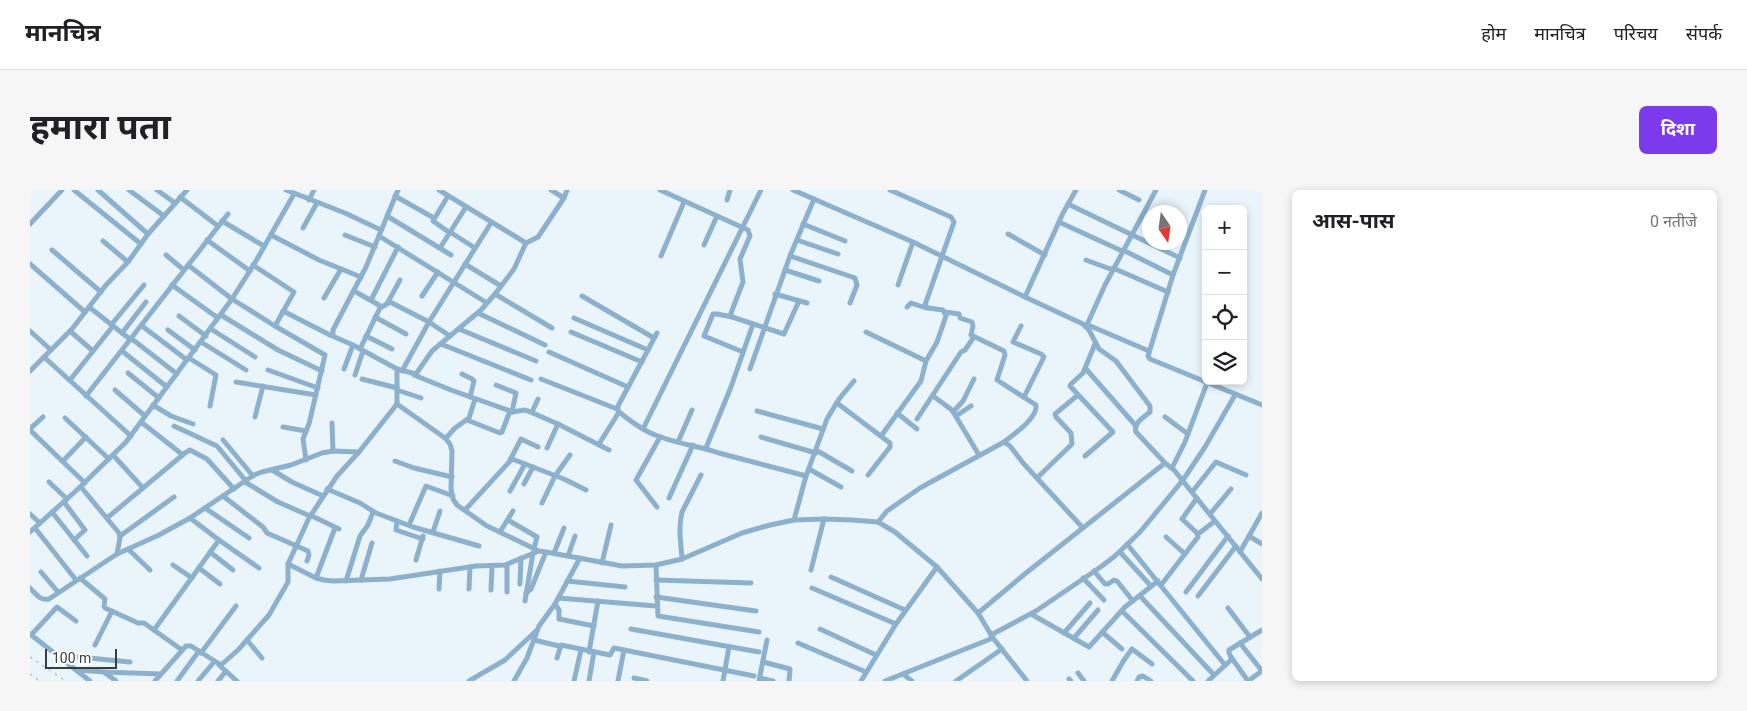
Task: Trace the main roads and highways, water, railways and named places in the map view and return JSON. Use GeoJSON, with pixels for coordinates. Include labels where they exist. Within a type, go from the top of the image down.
{"type":"FeatureCollection","features":[{"type":"Feature","properties":{"kind":"railway"},"geometry":{"type":"LineString","coordinates":[[30,657],[66,681]]}},
{"type":"Feature","properties":{"kind":"railway"},"geometry":{"type":"LineString","coordinates":[[30,674],[40,681]]}}]}
